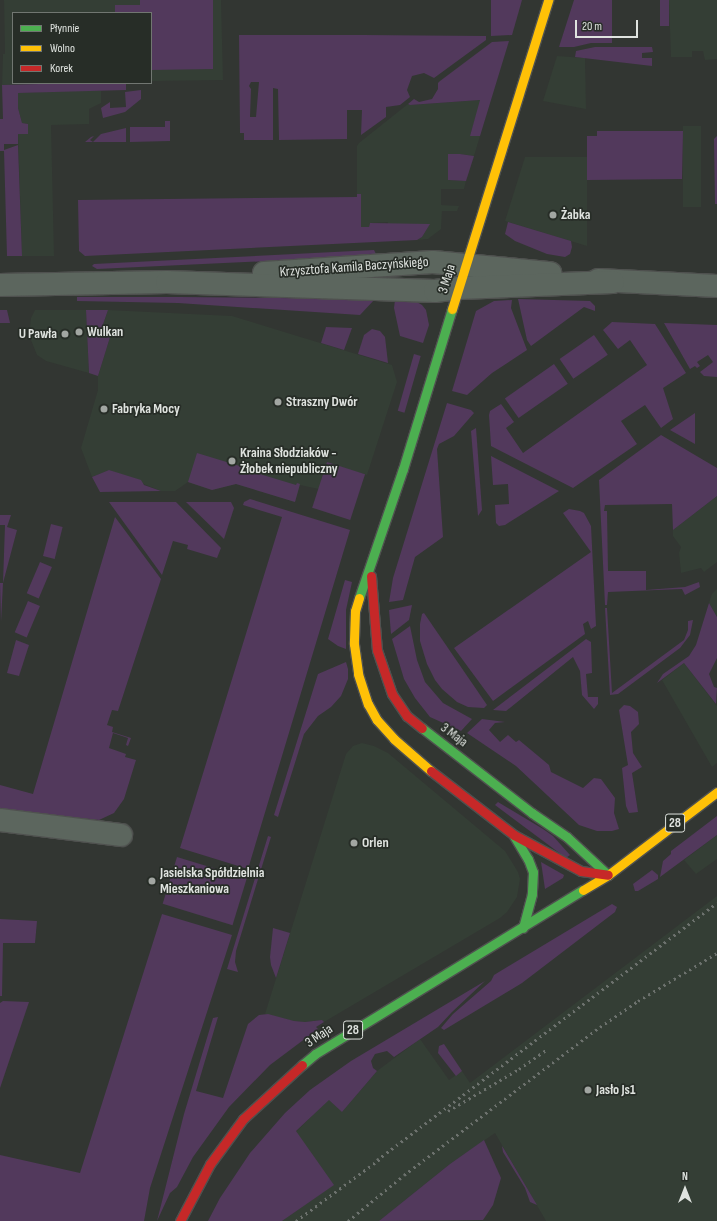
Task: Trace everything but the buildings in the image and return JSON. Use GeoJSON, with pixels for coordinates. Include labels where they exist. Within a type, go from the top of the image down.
{"type":"FeatureCollection","features":[{"type":"Feature","properties":{"kind":"street","name":"3 Maja"},"geometry":{"type":"LineString","coordinates":[[548,0],[459,288],[355,611],[353,629],[357,666],[368,704],[377,720],[394,739],[420,762],[514,835],[574,868],[608,875]]}},
{"type":"Feature","properties":{"kind":"street","name":"Krzysztofa Kamila Baczyńskiego"},"geometry":{"type":"LineString","coordinates":[[167,282],[388,264],[433,262],[466,264],[613,282]]}},
{"type":"Feature","properties":{"kind":"street","name":"Krzysztofa Kamila Baczyńskiego"},"geometry":{"type":"LineString","coordinates":[[0,285],[167,282],[435,291],[459,288],[613,282],[717,286]]}},
{"type":"Feature","properties":{"kind":"street","name":"3 Maja"},"geometry":{"type":"LineString","coordinates":[[371,565],[374,629],[377,650],[387,682],[404,712],[412,721],[532,813],[567,837],[608,875]]}},
{"type":"Feature","properties":{"kind":"street","name":"28"},"geometry":{"type":"LineString","coordinates":[[608,875],[717,792]]}},
{"type":"Feature","properties":{"kind":"street"},"geometry":{"type":"LineString","coordinates":[[0,820],[121,835]]}},
{"type":"Feature","properties":{"kind":"street","name":"3 Maja"},"geometry":{"type":"LineString","coordinates":[[514,835],[528,859],[533,872],[532,894],[523,928]]}},
{"type":"Feature","properties":{"kind":"street","name":"3 Maja"},"geometry":{"type":"LineString","coordinates":[[180,1221],[210,1164],[244,1119],[315,1054],[353,1029],[523,928],[608,875]]}},
{"type":"Feature","properties":{"kind":"shaded area"},"geometry":{"type":"Polygon","coordinates":[[[4,0],[221,0],[223,80],[152,81],[152,12],[12,12],[12,84],[39,84],[2,85],[3,54],[5,54],[4,0]]]}},
{"type":"Feature","properties":{"kind":"shaded area"},"geometry":{"type":"Polygon","coordinates":[[[140,0],[213,0],[213,69],[152,70],[152,12],[115,12],[115,5],[140,5],[140,0]]]}},
{"type":"Feature","properties":{"kind":"shaded area"},"geometry":{"type":"Polygon","coordinates":[[[491,0],[522,0],[512,35],[491,36],[491,0]]]}},
{"type":"Feature","properties":{"kind":"shaded area"},"geometry":{"type":"Polygon","coordinates":[[[574,0],[612,0],[612,43],[591,43],[574,47],[559,47],[574,0]]]}},
{"type":"Feature","properties":{"kind":"shaded area"},"geometry":{"type":"Polygon","coordinates":[[[660,0],[669,0],[669,26],[660,26],[660,0]]]}},
{"type":"Feature","properties":{"kind":"shaded area"},"geometry":{"type":"Polygon","coordinates":[[[669,0],[717,0],[717,59],[705,60],[703,51],[692,51],[692,57],[671,57],[669,0]]]}},
{"type":"Feature","properties":{"kind":"shaded area"},"geometry":{"type":"Polygon","coordinates":[[[239,35],[486,36],[486,40],[434,78],[424,73],[412,76],[407,90],[410,97],[400,105],[386,107],[386,117],[361,135],[362,110],[347,110],[347,139],[279,140],[278,89],[273,88],[273,140],[244,140],[244,133],[240,133],[239,35]],[[251,82],[249,86],[251,89],[250,117],[256,117],[259,82],[251,82]]]}},
{"type":"Feature","properties":{"kind":"shaded area"},"geometry":{"type":"Polygon","coordinates":[[[509,41],[480,136],[470,136],[480,100],[408,104],[414,99],[419,102],[432,99],[438,89],[438,83],[440,81],[492,42],[509,41]]]}},
{"type":"Feature","properties":{"kind":"shaded area"},"geometry":{"type":"Polygon","coordinates":[[[595,47],[652,47],[653,52],[642,53],[642,58],[652,58],[652,66],[575,57],[576,51],[595,47]]]}},
{"type":"Feature","properties":{"kind":"shaded area"},"geometry":{"type":"Polygon","coordinates":[[[557,56],[585,58],[586,109],[543,101],[557,56]]]}},
{"type":"Feature","properties":{"kind":"shaded area"},"geometry":{"type":"Polygon","coordinates":[[[126,84],[126,90],[18,93],[18,108],[22,123],[28,124],[28,134],[18,134],[18,144],[4,144],[4,150],[18,145],[22,256],[7,256],[4,151],[0,151],[0,119],[3,119],[2,85],[126,84]]]}},
{"type":"Feature","properties":{"kind":"shaded area"},"geometry":{"type":"Polygon","coordinates":[[[86,90],[101,91],[101,103],[89,109],[89,124],[51,125],[54,256],[22,256],[18,134],[28,124],[22,123],[18,108],[18,93],[86,90]]]}},
{"type":"Feature","properties":{"kind":"shaded area"},"geometry":{"type":"Polygon","coordinates":[[[141,90],[141,99],[125,112],[103,118],[101,108],[110,102],[110,108],[126,107],[125,92],[141,90]]]}},
{"type":"Feature","properties":{"kind":"shaded area"},"geometry":{"type":"Polygon","coordinates":[[[481,100],[470,136],[480,136],[474,156],[448,154],[448,180],[466,181],[464,189],[441,189],[441,205],[459,206],[457,211],[442,211],[441,229],[428,239],[417,240],[422,237],[429,225],[388,224],[388,222],[370,223],[369,227],[361,227],[361,215],[357,194],[357,146],[359,143],[408,104],[481,100]]]}},
{"type":"Feature","properties":{"kind":"shaded area"},"geometry":{"type":"Polygon","coordinates":[[[165,121],[170,121],[170,141],[130,142],[130,127],[165,127],[165,121]]]}},
{"type":"Feature","properties":{"kind":"shaded area"},"geometry":{"type":"Polygon","coordinates":[[[683,126],[701,126],[701,207],[683,207],[683,126]]]}},
{"type":"Feature","properties":{"kind":"shaded area"},"geometry":{"type":"Polygon","coordinates":[[[126,128],[126,142],[93,142],[101,134],[126,128]]]}},
{"type":"Feature","properties":{"kind":"shaded area"},"geometry":{"type":"Polygon","coordinates":[[[597,131],[683,131],[682,179],[587,180],[587,136],[597,136],[597,131]]]}},
{"type":"Feature","properties":{"kind":"shaded area"},"geometry":{"type":"Polygon","coordinates":[[[94,136],[90,140],[93,142],[85,142],[94,136]]]}},
{"type":"Feature","properties":{"kind":"shaded area"},"geometry":{"type":"Polygon","coordinates":[[[717,136],[717,204],[715,204],[714,139],[717,136]]]}},
{"type":"Feature","properties":{"kind":"shaded area"},"geometry":{"type":"Polygon","coordinates":[[[448,154],[474,156],[466,181],[448,180],[448,154]]]}},
{"type":"Feature","properties":{"kind":"shaded area"},"geometry":{"type":"Polygon","coordinates":[[[525,157],[587,157],[587,246],[505,221],[525,157]]]}},
{"type":"Feature","properties":{"kind":"shaded area"},"geometry":{"type":"Polygon","coordinates":[[[357,194],[361,194],[361,227],[369,227],[370,223],[430,224],[422,237],[417,240],[85,256],[79,251],[78,200],[357,197],[357,194]]]}},
{"type":"Feature","properties":{"kind":"shaded area"},"geometry":{"type":"Polygon","coordinates":[[[508,222],[571,241],[572,247],[570,254],[565,257],[547,254],[515,241],[505,234],[508,222]]]}},
{"type":"Feature","properties":{"kind":"shaded area"},"geometry":{"type":"Polygon","coordinates":[[[374,250],[377,256],[97,269],[92,266],[94,264],[374,250]]]}},
{"type":"Feature","properties":{"kind":"shaded area"},"geometry":{"type":"Polygon","coordinates":[[[77,297],[375,299],[360,315],[178,303],[77,301],[77,297]]]}},
{"type":"Feature","properties":{"kind":"shaded area"},"geometry":{"type":"Polygon","coordinates":[[[518,299],[590,301],[595,306],[595,311],[584,307],[531,346],[527,340],[518,299]]]}},
{"type":"Feature","properties":{"kind":"shaded area"},"geometry":{"type":"Polygon","coordinates":[[[395,300],[415,301],[422,305],[426,310],[429,325],[423,343],[400,336],[394,308],[395,300]]]}},
{"type":"Feature","properties":{"kind":"shaded area"},"geometry":{"type":"Polygon","coordinates":[[[512,300],[511,308],[527,350],[492,373],[467,395],[452,391],[476,311],[494,301],[512,300]]]}},
{"type":"Feature","properties":{"kind":"shaded area"},"geometry":{"type":"Polygon","coordinates":[[[0,310],[7,310],[10,323],[0,323],[0,310]]]}},
{"type":"Feature","properties":{"kind":"shaded area"},"geometry":{"type":"Polygon","coordinates":[[[35,310],[86,310],[89,373],[46,361],[37,355],[29,335],[31,318],[35,310]]]}},
{"type":"Feature","properties":{"kind":"shaded area"},"geometry":{"type":"Polygon","coordinates":[[[86,310],[108,310],[101,330],[111,334],[98,376],[89,373],[86,310]]]}},
{"type":"Feature","properties":{"kind":"shaded area"},"geometry":{"type":"Polygon","coordinates":[[[108,310],[232,316],[392,365],[397,382],[367,475],[327,463],[319,489],[300,485],[295,502],[236,484],[212,490],[188,482],[175,491],[161,491],[109,470],[92,477],[81,448],[98,390],[98,376],[111,334],[101,330],[108,310]]]}},
{"type":"Feature","properties":{"kind":"shaded area"},"geometry":{"type":"Polygon","coordinates":[[[612,322],[655,324],[686,373],[663,388],[673,419],[661,428],[645,405],[621,421],[637,444],[573,488],[491,446],[489,415],[490,411],[501,404],[514,422],[506,428],[523,453],[647,365],[630,340],[618,349],[603,330],[612,322]]]}},
{"type":"Feature","properties":{"kind":"shaded area"},"geometry":{"type":"Polygon","coordinates":[[[664,323],[717,325],[717,377],[704,376],[700,372],[713,362],[708,355],[697,362],[700,366],[697,368],[695,366],[690,369],[664,323]]]}},
{"type":"Feature","properties":{"kind":"shaded area"},"geometry":{"type":"Polygon","coordinates":[[[326,327],[352,328],[344,350],[321,343],[326,327]]]}},
{"type":"Feature","properties":{"kind":"shaded area"},"geometry":{"type":"Polygon","coordinates":[[[372,329],[380,331],[385,337],[388,363],[358,354],[364,335],[372,329]]]}},
{"type":"Feature","properties":{"kind":"shaded area"},"geometry":{"type":"Polygon","coordinates":[[[594,335],[608,355],[573,379],[560,359],[594,335]]]}},
{"type":"Feature","properties":{"kind":"shaded area"},"geometry":{"type":"Polygon","coordinates":[[[414,354],[421,356],[404,413],[398,411],[414,354]]]}},
{"type":"Feature","properties":{"kind":"shaded area"},"geometry":{"type":"Polygon","coordinates":[[[554,364],[568,384],[519,418],[505,398],[554,364]]]}},
{"type":"Feature","properties":{"kind":"shaded area"},"geometry":{"type":"Polygon","coordinates":[[[447,403],[471,410],[474,413],[454,436],[439,444],[437,449],[443,537],[415,557],[403,600],[389,602],[393,578],[447,403]]]}},
{"type":"Feature","properties":{"kind":"shaded area"},"geometry":{"type":"Polygon","coordinates":[[[695,413],[695,444],[670,430],[695,413]]]}},
{"type":"Feature","properties":{"kind":"shaded area"},"geometry":{"type":"Polygon","coordinates":[[[476,428],[482,510],[478,516],[471,431],[476,428]]]}},
{"type":"Feature","properties":{"kind":"shaded area"},"geometry":{"type":"Polygon","coordinates":[[[661,435],[717,468],[717,496],[673,530],[672,504],[605,505],[604,511],[607,511],[608,571],[646,571],[646,590],[685,587],[699,582],[700,587],[685,595],[682,589],[608,592],[607,605],[605,605],[599,480],[661,435]]]}},
{"type":"Feature","properties":{"kind":"shaded area"},"geometry":{"type":"Polygon","coordinates":[[[197,453],[296,485],[297,483],[300,484],[295,502],[236,484],[212,490],[188,482],[197,453]]]}},
{"type":"Feature","properties":{"kind":"shaded area"},"geometry":{"type":"Polygon","coordinates":[[[491,456],[559,491],[505,525],[499,526],[496,523],[495,505],[509,504],[508,484],[493,485],[491,456]]]}},
{"type":"Feature","properties":{"kind":"shaded area"},"geometry":{"type":"Polygon","coordinates":[[[327,462],[365,474],[350,520],[312,508],[327,462]]]}},
{"type":"Feature","properties":{"kind":"shaded area"},"geometry":{"type":"Polygon","coordinates":[[[109,470],[141,480],[144,485],[161,491],[100,492],[92,477],[109,470]]]}},
{"type":"Feature","properties":{"kind":"shaded area"},"geometry":{"type":"Polygon","coordinates":[[[717,496],[717,562],[704,572],[701,568],[681,573],[679,553],[681,547],[673,536],[673,530],[717,496]]]}},
{"type":"Feature","properties":{"kind":"shaded area"},"geometry":{"type":"Polygon","coordinates":[[[250,499],[350,530],[248,869],[180,848],[282,517],[243,505],[244,502],[250,499]]]}},
{"type":"Feature","properties":{"kind":"shaded area"},"geometry":{"type":"Polygon","coordinates":[[[109,502],[176,502],[221,548],[217,558],[187,549],[188,545],[173,541],[162,575],[109,502]]]}},
{"type":"Feature","properties":{"kind":"shaded area"},"geometry":{"type":"Polygon","coordinates":[[[186,502],[231,502],[234,508],[224,539],[186,502]]]}},
{"type":"Feature","properties":{"kind":"shaded area"},"geometry":{"type":"Polygon","coordinates":[[[569,509],[584,513],[591,526],[596,626],[591,629],[588,621],[583,624],[585,634],[493,701],[454,648],[591,552],[563,513],[569,509]]]}},
{"type":"Feature","properties":{"kind":"shaded area"},"geometry":{"type":"Polygon","coordinates":[[[0,515],[11,515],[7,527],[17,530],[3,583],[5,525],[0,525],[0,515]]]}},
{"type":"Feature","properties":{"kind":"shaded area"},"geometry":{"type":"Polygon","coordinates":[[[115,517],[161,579],[118,711],[112,710],[107,725],[113,727],[112,732],[131,738],[128,746],[126,745],[128,738],[113,733],[109,748],[126,754],[125,757],[136,760],[124,799],[114,813],[99,820],[0,809],[0,785],[33,794],[115,517]]]}},
{"type":"Feature","properties":{"kind":"shaded area"},"geometry":{"type":"Polygon","coordinates":[[[51,524],[63,527],[55,559],[43,556],[51,524]]]}},
{"type":"Feature","properties":{"kind":"shaded area"},"geometry":{"type":"Polygon","coordinates":[[[40,562],[52,567],[39,598],[27,593],[40,562]]]}},
{"type":"Feature","properties":{"kind":"shaded area"},"geometry":{"type":"Polygon","coordinates":[[[345,580],[352,582],[346,610],[346,649],[338,646],[328,639],[345,580]]]}},
{"type":"Feature","properties":{"kind":"shaded area"},"geometry":{"type":"Polygon","coordinates":[[[0,583],[3,583],[1,622],[0,583]]]}},
{"type":"Feature","properties":{"kind":"shaded area"},"geometry":{"type":"Polygon","coordinates":[[[717,589],[717,617],[709,603],[712,594],[717,589]]]}},
{"type":"Feature","properties":{"kind":"shaded area"},"geometry":{"type":"Polygon","coordinates":[[[28,601],[40,606],[27,637],[15,632],[28,601]]]}},
{"type":"Feature","properties":{"kind":"shaded area"},"geometry":{"type":"Polygon","coordinates":[[[709,603],[717,617],[717,658],[709,674],[714,687],[717,688],[716,704],[684,663],[657,683],[663,674],[689,656],[696,645],[709,603]]]}},
{"type":"Feature","properties":{"kind":"shaded area"},"geometry":{"type":"Polygon","coordinates":[[[412,605],[409,620],[391,634],[389,610],[412,605]]]}},
{"type":"Feature","properties":{"kind":"shaded area"},"geometry":{"type":"Polygon","coordinates":[[[605,608],[607,608],[612,693],[684,640],[688,630],[688,621],[693,620],[690,635],[680,648],[618,694],[610,695],[605,608]]]}},
{"type":"Feature","properties":{"kind":"shaded area"},"geometry":{"type":"Polygon","coordinates":[[[424,613],[487,705],[484,708],[468,707],[457,702],[442,689],[435,680],[427,664],[420,641],[420,624],[422,614],[424,613]]]}},
{"type":"Feature","properties":{"kind":"shaded area"},"geometry":{"type":"Polygon","coordinates":[[[410,626],[417,660],[425,682],[443,703],[472,719],[461,731],[430,717],[415,698],[404,679],[392,639],[410,626]]]}},
{"type":"Feature","properties":{"kind":"shaded area"},"geometry":{"type":"Polygon","coordinates":[[[586,639],[591,642],[592,673],[586,674],[588,697],[598,697],[598,704],[594,709],[582,695],[580,671],[573,657],[506,711],[493,710],[586,639]]]}},
{"type":"Feature","properties":{"kind":"shaded area"},"geometry":{"type":"Polygon","coordinates":[[[16,640],[29,645],[19,676],[7,673],[16,640]]]}},
{"type":"Feature","properties":{"kind":"shaded area"},"geometry":{"type":"Polygon","coordinates":[[[346,662],[348,679],[341,696],[331,707],[318,716],[304,734],[278,817],[274,815],[318,674],[346,662]]]}},
{"type":"Feature","properties":{"kind":"shaded area"},"geometry":{"type":"Polygon","coordinates":[[[684,663],[717,706],[717,763],[712,767],[662,680],[684,663]]]}},
{"type":"Feature","properties":{"kind":"shaded area"},"geometry":{"type":"Polygon","coordinates":[[[624,705],[630,706],[638,712],[639,724],[631,732],[633,753],[642,767],[632,773],[638,812],[629,813],[626,806],[622,768],[628,765],[619,710],[624,705]]]}},
{"type":"Feature","properties":{"kind":"shaded area"},"geometry":{"type":"Polygon","coordinates":[[[482,719],[505,722],[495,723],[489,730],[500,742],[508,735],[516,742],[519,740],[549,765],[551,772],[583,788],[594,778],[601,779],[615,798],[614,813],[619,829],[612,831],[597,831],[579,825],[516,766],[467,733],[482,719]]]}},
{"type":"Feature","properties":{"kind":"shaded area"},"geometry":{"type":"Polygon","coordinates":[[[362,743],[374,746],[388,753],[505,851],[518,872],[520,879],[517,897],[507,912],[500,918],[324,1022],[322,1020],[305,1022],[293,1021],[265,1014],[346,754],[353,746],[362,743]]]}},
{"type":"Feature","properties":{"kind":"shaded area"},"geometry":{"type":"Polygon","coordinates":[[[498,802],[553,836],[570,855],[566,858],[495,805],[498,802]]]}},
{"type":"Feature","properties":{"kind":"shaded area"},"geometry":{"type":"Polygon","coordinates":[[[717,816],[717,835],[660,877],[663,861],[671,854],[671,851],[717,816]]]}},
{"type":"Feature","properties":{"kind":"shaded area"},"geometry":{"type":"Polygon","coordinates":[[[717,835],[717,859],[696,874],[684,860],[717,835]]]}},
{"type":"Feature","properties":{"kind":"shaded area"},"geometry":{"type":"Polygon","coordinates":[[[268,836],[271,837],[236,951],[235,962],[238,972],[227,969],[268,836]]]}},
{"type":"Feature","properties":{"kind":"shaded area"},"geometry":{"type":"Polygon","coordinates":[[[177,857],[247,878],[232,925],[163,904],[177,857]]]}},
{"type":"Feature","properties":{"kind":"shaded area"},"geometry":{"type":"Polygon","coordinates":[[[541,862],[564,875],[563,878],[545,889],[541,862]]]}},
{"type":"Feature","properties":{"kind":"shaded area"},"geometry":{"type":"Polygon","coordinates":[[[652,870],[658,875],[658,879],[638,891],[635,891],[633,884],[652,870]]]}},
{"type":"Feature","properties":{"kind":"shaded area"},"geometry":{"type":"Polygon","coordinates":[[[717,896],[717,1221],[546,1221],[495,1133],[450,1164],[379,1221],[282,1221],[333,1185],[296,1132],[329,1099],[342,1112],[377,1071],[420,1039],[449,1080],[462,1071],[470,1083],[717,896]]]}},
{"type":"Feature","properties":{"kind":"shaded area"},"geometry":{"type":"Polygon","coordinates":[[[612,904],[617,907],[615,912],[522,983],[444,1030],[441,1028],[453,1014],[491,981],[494,975],[612,904]]]}},
{"type":"Feature","properties":{"kind":"shaded area"},"geometry":{"type":"Polygon","coordinates":[[[162,914],[232,935],[150,1188],[144,1221],[0,1221],[0,1155],[80,1173],[162,914]]]}},
{"type":"Feature","properties":{"kind":"shaded area"},"geometry":{"type":"Polygon","coordinates":[[[0,919],[37,921],[35,943],[3,943],[2,996],[0,996],[0,919]]]}},
{"type":"Feature","properties":{"kind":"shaded area"},"geometry":{"type":"Polygon","coordinates":[[[273,928],[290,933],[276,978],[271,965],[270,957],[273,928]]]}},
{"type":"Feature","properties":{"kind":"shaded area"},"geometry":{"type":"Polygon","coordinates":[[[485,981],[438,1027],[394,1057],[387,1051],[375,1054],[371,1061],[373,1068],[377,1071],[342,1112],[329,1100],[296,1131],[334,1185],[282,1221],[208,1221],[220,1198],[250,1153],[285,1113],[310,1090],[351,1061],[485,981]]]}},
{"type":"Feature","properties":{"kind":"shaded area"},"geometry":{"type":"Polygon","coordinates":[[[3,1001],[29,1002],[0,1088],[0,1003],[3,1001]]]}},
{"type":"Feature","properties":{"kind":"shaded area"},"geometry":{"type":"Polygon","coordinates":[[[268,1014],[294,1021],[305,1022],[322,1020],[324,1022],[316,1027],[318,1029],[270,1065],[229,1107],[193,1157],[177,1187],[170,1193],[157,1221],[184,1114],[213,1018],[218,1017],[196,1091],[223,1098],[248,1024],[259,1015],[268,1014]]]}},
{"type":"Feature","properties":{"kind":"shaded area"},"geometry":{"type":"Polygon","coordinates":[[[444,1044],[462,1071],[456,1076],[438,1053],[439,1046],[444,1044]]]}},
{"type":"Feature","properties":{"kind":"shaded area"},"geometry":{"type":"Polygon","coordinates":[[[484,1140],[501,1178],[493,1205],[483,1220],[379,1221],[450,1164],[484,1140]]]}},
{"type":"Feature","properties":{"kind":"shaded area"},"geometry":{"type":"Polygon","coordinates":[[[502,1146],[537,1205],[530,1202],[525,1188],[503,1152],[502,1146]]]}},
{"type":"Feature","properties":{"kind":"railway"},"geometry":{"type":"LineString","coordinates":[[377,1160],[717,903]]}},
{"type":"Feature","properties":{"kind":"railway"},"geometry":{"type":"LineString","coordinates":[[348,1221],[404,1175],[600,1027],[638,1001],[717,953]]}},
{"type":"Feature","properties":{"kind":"railway"},"geometry":{"type":"LineString","coordinates":[[448,1111],[519,1069],[546,1050]]}},
{"type":"Feature","properties":{"kind":"railway"},"geometry":{"type":"LineString","coordinates":[[296,1221],[381,1158]]}},
{"type":"Feature","properties":{"kind":"traffic: fast"},"geometry":{"type":"LineString","coordinates":[[359,598],[403,469],[452,309]]}},
{"type":"Feature","properties":{"kind":"traffic: fast"},"geometry":{"type":"LineString","coordinates":[[422,728],[532,813],[567,837],[608,875]]}},
{"type":"Feature","properties":{"kind":"traffic: fast"},"geometry":{"type":"LineString","coordinates":[[514,836],[528,859],[533,872],[532,894],[523,928]]}},
{"type":"Feature","properties":{"kind":"traffic: fast"},"geometry":{"type":"LineString","coordinates":[[302,1065],[315,1054],[583,890]]}},
{"type":"Feature","properties":{"kind":"traffic: slow"},"geometry":{"type":"LineString","coordinates":[[452,309],[548,0]]}},
{"type":"Feature","properties":{"kind":"traffic: slow"},"geometry":{"type":"LineString","coordinates":[[359,598],[355,611],[354,644],[358,674],[368,704],[377,720],[394,739],[431,771]]}},
{"type":"Feature","properties":{"kind":"traffic: slow"},"geometry":{"type":"LineString","coordinates":[[583,890],[608,875],[717,792]]}},
{"type":"Feature","properties":{"kind":"traffic: jam"},"geometry":{"type":"LineString","coordinates":[[371,576],[377,650],[392,694],[407,716],[422,728]]}},
{"type":"Feature","properties":{"kind":"traffic: jam"},"geometry":{"type":"LineString","coordinates":[[431,771],[514,835],[581,871],[608,875]]}},
{"type":"Feature","properties":{"kind":"traffic: jam"},"geometry":{"type":"LineString","coordinates":[[180,1221],[210,1164],[243,1119],[302,1065]]}},
{"type":"Feature","properties":{"kind":"place","name":"Żabka"},"geometry":{"type":"Point","coordinates":[553,215]}},
{"type":"Feature","properties":{"kind":"place","name":"Wulkan"},"geometry":{"type":"Point","coordinates":[79,332]}},
{"type":"Feature","properties":{"kind":"place","name":"U Pawła"},"geometry":{"type":"Point","coordinates":[65,334]}},
{"type":"Feature","properties":{"kind":"place","name":"Straszny Dwór"},"geometry":{"type":"Point","coordinates":[278,402]}},
{"type":"Feature","properties":{"kind":"place","name":"Fabryka Mocy"},"geometry":{"type":"Point","coordinates":[104,409]}},
{"type":"Feature","properties":{"kind":"place","name":"Kraina Słodziaków - Żłobek niepubliczny"},"geometry":{"type":"Point","coordinates":[232,461]}},
{"type":"Feature","properties":{"kind":"place","name":"Orlen"},"geometry":{"type":"Point","coordinates":[354,843]}},
{"type":"Feature","properties":{"kind":"place","name":"Jasielska Spółdzielnia Mieszkaniowa"},"geometry":{"type":"Point","coordinates":[152,881]}},
{"type":"Feature","properties":{"kind":"place","name":"Jasło Js1"},"geometry":{"type":"Point","coordinates":[588,1090]}}]}
